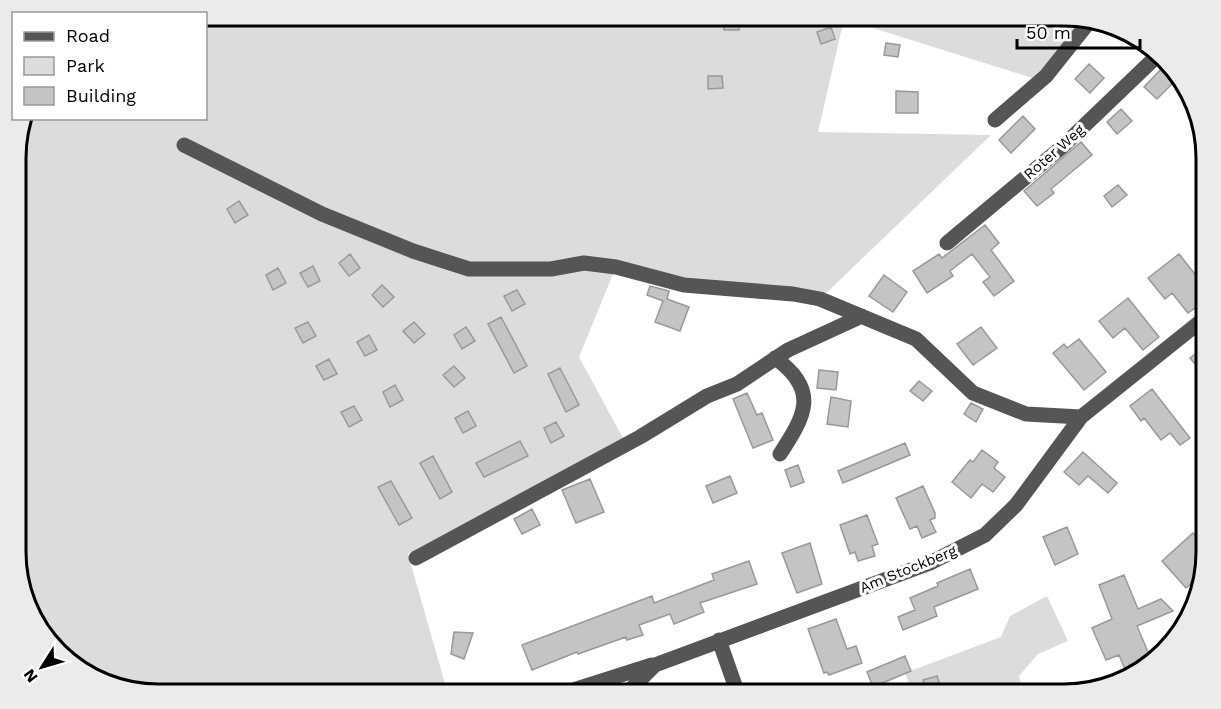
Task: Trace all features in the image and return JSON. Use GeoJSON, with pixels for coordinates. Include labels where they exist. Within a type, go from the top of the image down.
{"type":"FeatureCollection","features":[{"type":"Feature","properties":{"kind":"street"},"geometry":{"type":"LineString","coordinates":[[995,120],[1046,76],[1085,28]]}},
{"type":"Feature","properties":{"kind":"street","name":"Roter Weg"},"geometry":{"type":"LineString","coordinates":[[947,243],[1062,147],[1153,60]]}},
{"type":"Feature","properties":{"kind":"street"},"geometry":{"type":"LineString","coordinates":[[184,145],[322,214],[413,251],[469,269],[551,269],[584,263],[616,267],[684,285],[793,294],[820,299],[916,339],[973,393],[1026,414],[1081,417]]}},
{"type":"Feature","properties":{"kind":"street"},"geometry":{"type":"LineString","coordinates":[[416,558],[640,436],[707,396],[737,384],[788,350],[862,316]]}},
{"type":"Feature","properties":{"kind":"street","name":"Am Stockberg"},"geometry":{"type":"LineString","coordinates":[[595,684],[655,665],[930,563],[985,535],[1016,505],[1081,417],[1195,326]]}},
{"type":"Feature","properties":{"kind":"street"},"geometry":{"type":"LineString","coordinates":[[775,358],[797,381],[806,398],[803,412],[793,434],[780,454]]}},
{"type":"Feature","properties":{"kind":"street"},"geometry":{"type":"LineString","coordinates":[[719,640],[734,683]]}},
{"type":"Feature","properties":{"kind":"street","name":"Am Stockberg"},"geometry":{"type":"LineString","coordinates":[[637,683],[655,665]]}},
{"type":"Feature","properties":{"kind":"green space"},"geometry":{"type":"Polygon","coordinates":[[[207,26],[842,26],[818,132],[991,135],[820,299],[684,285],[616,267],[579,357],[623,438],[408,554],[445,684],[157,684],[140,682],[123,679],[91,666],[72,652],[72,637],[57,637],[48,625],[31,591],[26,552],[26,157],[31,120],[207,120],[207,26]]]}},
{"type":"Feature","properties":{"kind":"green space"},"geometry":{"type":"Polygon","coordinates":[[[866,26],[1064,26],[1078,27],[1039,80],[866,26]]]}},
{"type":"Feature","properties":{"kind":"green space"},"geometry":{"type":"Polygon","coordinates":[[[1047,596],[1068,641],[1038,654],[1019,676],[1021,683],[909,683],[905,673],[1001,637],[1010,616],[1047,596]]]}},
{"type":"Feature","properties":{"kind":"building"},"geometry":{"type":"Polygon","coordinates":[[[724,26],[739,26],[739,30],[724,30],[724,26]]]}},
{"type":"Feature","properties":{"kind":"building"},"geometry":{"type":"Polygon","coordinates":[[[831,27],[835,39],[821,44],[817,32],[831,27]]]}},
{"type":"Feature","properties":{"kind":"building"},"geometry":{"type":"Polygon","coordinates":[[[886,43],[900,45],[898,57],[884,55],[886,43]]]}},
{"type":"Feature","properties":{"kind":"building"},"geometry":{"type":"Polygon","coordinates":[[[1089,64],[1104,78],[1090,93],[1075,79],[1089,64]]]}},
{"type":"Feature","properties":{"kind":"building"},"geometry":{"type":"Polygon","coordinates":[[[1162,69],[1173,83],[1157,99],[1144,87],[1162,69]]]}},
{"type":"Feature","properties":{"kind":"building"},"geometry":{"type":"Polygon","coordinates":[[[708,76],[722,76],[723,88],[708,89],[708,76]]]}},
{"type":"Feature","properties":{"kind":"building"},"geometry":{"type":"Polygon","coordinates":[[[896,91],[918,92],[918,113],[896,113],[896,91]]]}},
{"type":"Feature","properties":{"kind":"building"},"geometry":{"type":"Polygon","coordinates":[[[1121,109],[1132,121],[1117,134],[1107,122],[1121,109]]]}},
{"type":"Feature","properties":{"kind":"building"},"geometry":{"type":"Polygon","coordinates":[[[1023,116],[1035,129],[1011,153],[999,140],[1023,116]]]}},
{"type":"Feature","properties":{"kind":"building"},"geometry":{"type":"Polygon","coordinates":[[[1081,142],[1092,155],[1051,189],[1054,193],[1037,206],[1024,191],[1081,142]]]}},
{"type":"Feature","properties":{"kind":"building"},"geometry":{"type":"Polygon","coordinates":[[[1118,185],[1127,195],[1112,207],[1104,196],[1118,185]]]}},
{"type":"Feature","properties":{"kind":"building"},"geometry":{"type":"Polygon","coordinates":[[[239,201],[248,215],[235,223],[227,209],[239,201]]]}},
{"type":"Feature","properties":{"kind":"building"},"geometry":{"type":"Polygon","coordinates":[[[985,225],[999,243],[991,250],[1014,281],[994,296],[983,282],[990,277],[972,254],[950,271],[953,276],[927,293],[913,271],[939,254],[942,258],[985,225]]]}},
{"type":"Feature","properties":{"kind":"building"},"geometry":{"type":"Polygon","coordinates":[[[350,254],[360,268],[349,276],[339,263],[350,254]]]}},
{"type":"Feature","properties":{"kind":"building"},"geometry":{"type":"Polygon","coordinates":[[[1179,254],[1195,274],[1195,308],[1188,313],[1172,293],[1165,299],[1148,278],[1179,254]]]}},
{"type":"Feature","properties":{"kind":"building"},"geometry":{"type":"Polygon","coordinates":[[[313,266],[320,281],[308,287],[300,273],[313,266]]]}},
{"type":"Feature","properties":{"kind":"building"},"geometry":{"type":"Polygon","coordinates":[[[278,268],[286,283],[273,290],[266,275],[278,268]]]}},
{"type":"Feature","properties":{"kind":"building"},"geometry":{"type":"Polygon","coordinates":[[[884,275],[907,292],[893,312],[869,296],[884,275]]]}},
{"type":"Feature","properties":{"kind":"building"},"geometry":{"type":"Polygon","coordinates":[[[382,285],[394,297],[383,307],[372,295],[382,285]]]}},
{"type":"Feature","properties":{"kind":"building"},"geometry":{"type":"Polygon","coordinates":[[[650,286],[669,291],[667,299],[689,307],[680,331],[655,322],[663,301],[647,295],[650,286]]]}},
{"type":"Feature","properties":{"kind":"building"},"geometry":{"type":"Polygon","coordinates":[[[517,290],[525,304],[512,311],[504,296],[517,290]]]}},
{"type":"Feature","properties":{"kind":"building"},"geometry":{"type":"Polygon","coordinates":[[[1128,298],[1159,337],[1143,350],[1125,328],[1113,338],[1099,321],[1128,298]]]}},
{"type":"Feature","properties":{"kind":"building"},"geometry":{"type":"Polygon","coordinates":[[[501,317],[527,366],[514,373],[488,324],[501,317]]]}},
{"type":"Feature","properties":{"kind":"building"},"geometry":{"type":"Polygon","coordinates":[[[308,322],[316,336],[303,343],[295,328],[308,322]]]}},
{"type":"Feature","properties":{"kind":"building"},"geometry":{"type":"Polygon","coordinates":[[[414,322],[425,334],[414,343],[403,331],[414,322]]]}},
{"type":"Feature","properties":{"kind":"building"},"geometry":{"type":"Polygon","coordinates":[[[466,327],[475,341],[462,349],[454,335],[466,327]]]}},
{"type":"Feature","properties":{"kind":"building"},"geometry":{"type":"Polygon","coordinates":[[[981,327],[997,348],[973,365],[957,344],[981,327]]]}},
{"type":"Feature","properties":{"kind":"building"},"geometry":{"type":"Polygon","coordinates":[[[369,335],[377,350],[365,356],[357,342],[369,335]]]}},
{"type":"Feature","properties":{"kind":"building"},"geometry":{"type":"Polygon","coordinates":[[[1079,339],[1106,372],[1084,390],[1053,353],[1064,344],[1067,348],[1079,339]]]}},
{"type":"Feature","properties":{"kind":"building"},"geometry":{"type":"Polygon","coordinates":[[[1195,354],[1195,364],[1190,358],[1195,354]]]}},
{"type":"Feature","properties":{"kind":"building"},"geometry":{"type":"Polygon","coordinates":[[[329,359],[337,374],[324,380],[316,366],[329,359]]]}},
{"type":"Feature","properties":{"kind":"building"},"geometry":{"type":"Polygon","coordinates":[[[454,366],[465,378],[454,387],[443,375],[454,366]]]}},
{"type":"Feature","properties":{"kind":"building"},"geometry":{"type":"Polygon","coordinates":[[[560,368],[579,405],[566,412],[548,374],[560,368]]]}},
{"type":"Feature","properties":{"kind":"building"},"geometry":{"type":"Polygon","coordinates":[[[819,370],[838,372],[836,390],[817,388],[819,370]]]}},
{"type":"Feature","properties":{"kind":"building"},"geometry":{"type":"Polygon","coordinates":[[[919,381],[932,391],[923,401],[910,391],[919,381]]]}},
{"type":"Feature","properties":{"kind":"building"},"geometry":{"type":"Polygon","coordinates":[[[395,385],[403,400],[390,407],[383,392],[395,385]]]}},
{"type":"Feature","properties":{"kind":"building"},"geometry":{"type":"Polygon","coordinates":[[[1152,389],[1190,438],[1180,445],[1170,433],[1161,440],[1144,418],[1141,421],[1130,406],[1152,389]]]}},
{"type":"Feature","properties":{"kind":"building"},"geometry":{"type":"Polygon","coordinates":[[[747,393],[757,415],[762,413],[773,440],[753,448],[733,399],[747,393]]]}},
{"type":"Feature","properties":{"kind":"building"},"geometry":{"type":"Polygon","coordinates":[[[831,397],[851,401],[848,427],[827,424],[831,397]]]}},
{"type":"Feature","properties":{"kind":"building"},"geometry":{"type":"Polygon","coordinates":[[[971,403],[983,409],[976,422],[964,414],[971,403]]]}},
{"type":"Feature","properties":{"kind":"building"},"geometry":{"type":"Polygon","coordinates":[[[354,406],[362,420],[349,427],[341,412],[354,406]]]}},
{"type":"Feature","properties":{"kind":"building"},"geometry":{"type":"Polygon","coordinates":[[[468,411],[476,426],[463,433],[455,418],[468,411]]]}},
{"type":"Feature","properties":{"kind":"building"},"geometry":{"type":"Polygon","coordinates":[[[556,422],[564,436],[551,443],[544,428],[556,422]]]}},
{"type":"Feature","properties":{"kind":"building"},"geometry":{"type":"Polygon","coordinates":[[[520,441],[528,456],[484,477],[476,463],[520,441]]]}},
{"type":"Feature","properties":{"kind":"building"},"geometry":{"type":"Polygon","coordinates":[[[905,443],[910,455],[843,483],[838,471],[905,443]]]}},
{"type":"Feature","properties":{"kind":"building"},"geometry":{"type":"Polygon","coordinates":[[[982,450],[998,462],[994,468],[1005,477],[993,492],[982,484],[971,498],[952,482],[970,460],[973,462],[982,450]]]}},
{"type":"Feature","properties":{"kind":"building"},"geometry":{"type":"Polygon","coordinates":[[[1083,452],[1117,483],[1108,493],[1088,476],[1079,485],[1064,472],[1083,452]]]}},
{"type":"Feature","properties":{"kind":"building"},"geometry":{"type":"Polygon","coordinates":[[[433,456],[452,492],[440,499],[420,463],[433,456]]]}},
{"type":"Feature","properties":{"kind":"building"},"geometry":{"type":"Polygon","coordinates":[[[798,465],[804,482],[791,487],[785,470],[798,465]]]}},
{"type":"Feature","properties":{"kind":"building"},"geometry":{"type":"Polygon","coordinates":[[[730,476],[737,493],[713,503],[706,486],[730,476]]]}},
{"type":"Feature","properties":{"kind":"building"},"geometry":{"type":"Polygon","coordinates":[[[590,479],[604,512],[576,523],[562,490],[590,479]]]}},
{"type":"Feature","properties":{"kind":"building"},"geometry":{"type":"Polygon","coordinates":[[[391,481],[412,518],[399,525],[378,487],[391,481]]]}},
{"type":"Feature","properties":{"kind":"building"},"geometry":{"type":"Polygon","coordinates":[[[923,486],[935,513],[935,518],[930,520],[936,532],[922,538],[917,526],[910,529],[896,498],[923,486]]]}},
{"type":"Feature","properties":{"kind":"building"},"geometry":{"type":"Polygon","coordinates":[[[532,509],[540,525],[522,534],[514,519],[532,509]]]}},
{"type":"Feature","properties":{"kind":"building"},"geometry":{"type":"Polygon","coordinates":[[[867,515],[878,544],[872,546],[875,556],[858,561],[855,552],[850,554],[840,525],[867,515]]]}},
{"type":"Feature","properties":{"kind":"building"},"geometry":{"type":"Polygon","coordinates":[[[1067,527],[1078,554],[1055,565],[1043,537],[1067,527]]]}},
{"type":"Feature","properties":{"kind":"building"},"geometry":{"type":"Polygon","coordinates":[[[1193,533],[1195,535],[1193,578],[1192,583],[1186,588],[1162,561],[1193,533]]]}},
{"type":"Feature","properties":{"kind":"building"},"geometry":{"type":"Polygon","coordinates":[[[810,543],[822,584],[797,593],[782,553],[810,543]]]}},
{"type":"Feature","properties":{"kind":"building"},"geometry":{"type":"Polygon","coordinates":[[[749,561],[757,584],[700,603],[704,612],[674,624],[670,614],[639,625],[643,635],[627,640],[626,637],[578,654],[577,652],[532,670],[522,645],[652,596],[654,603],[714,580],[712,574],[749,561]]]}},
{"type":"Feature","properties":{"kind":"building"},"geometry":{"type":"Polygon","coordinates":[[[970,569],[978,589],[934,607],[937,616],[903,630],[898,617],[915,610],[910,598],[970,569]]]}},
{"type":"Feature","properties":{"kind":"building"},"geometry":{"type":"Polygon","coordinates":[[[1124,575],[1138,609],[1161,599],[1173,611],[1137,626],[1148,652],[1124,668],[1119,655],[1106,660],[1092,628],[1112,619],[1099,585],[1124,575]]]}},
{"type":"Feature","properties":{"kind":"building"},"geometry":{"type":"Polygon","coordinates":[[[836,619],[847,649],[856,646],[862,663],[829,675],[827,672],[824,673],[808,629],[836,619]]]}},
{"type":"Feature","properties":{"kind":"building"},"geometry":{"type":"Polygon","coordinates":[[[454,632],[473,633],[464,659],[451,654],[454,632]]]}},
{"type":"Feature","properties":{"kind":"building"},"geometry":{"type":"Polygon","coordinates":[[[905,656],[911,671],[882,683],[871,683],[867,672],[905,656]]]}},
{"type":"Feature","properties":{"kind":"building"},"geometry":{"type":"Polygon","coordinates":[[[937,676],[939,683],[924,683],[923,680],[937,676]]]}}]}
